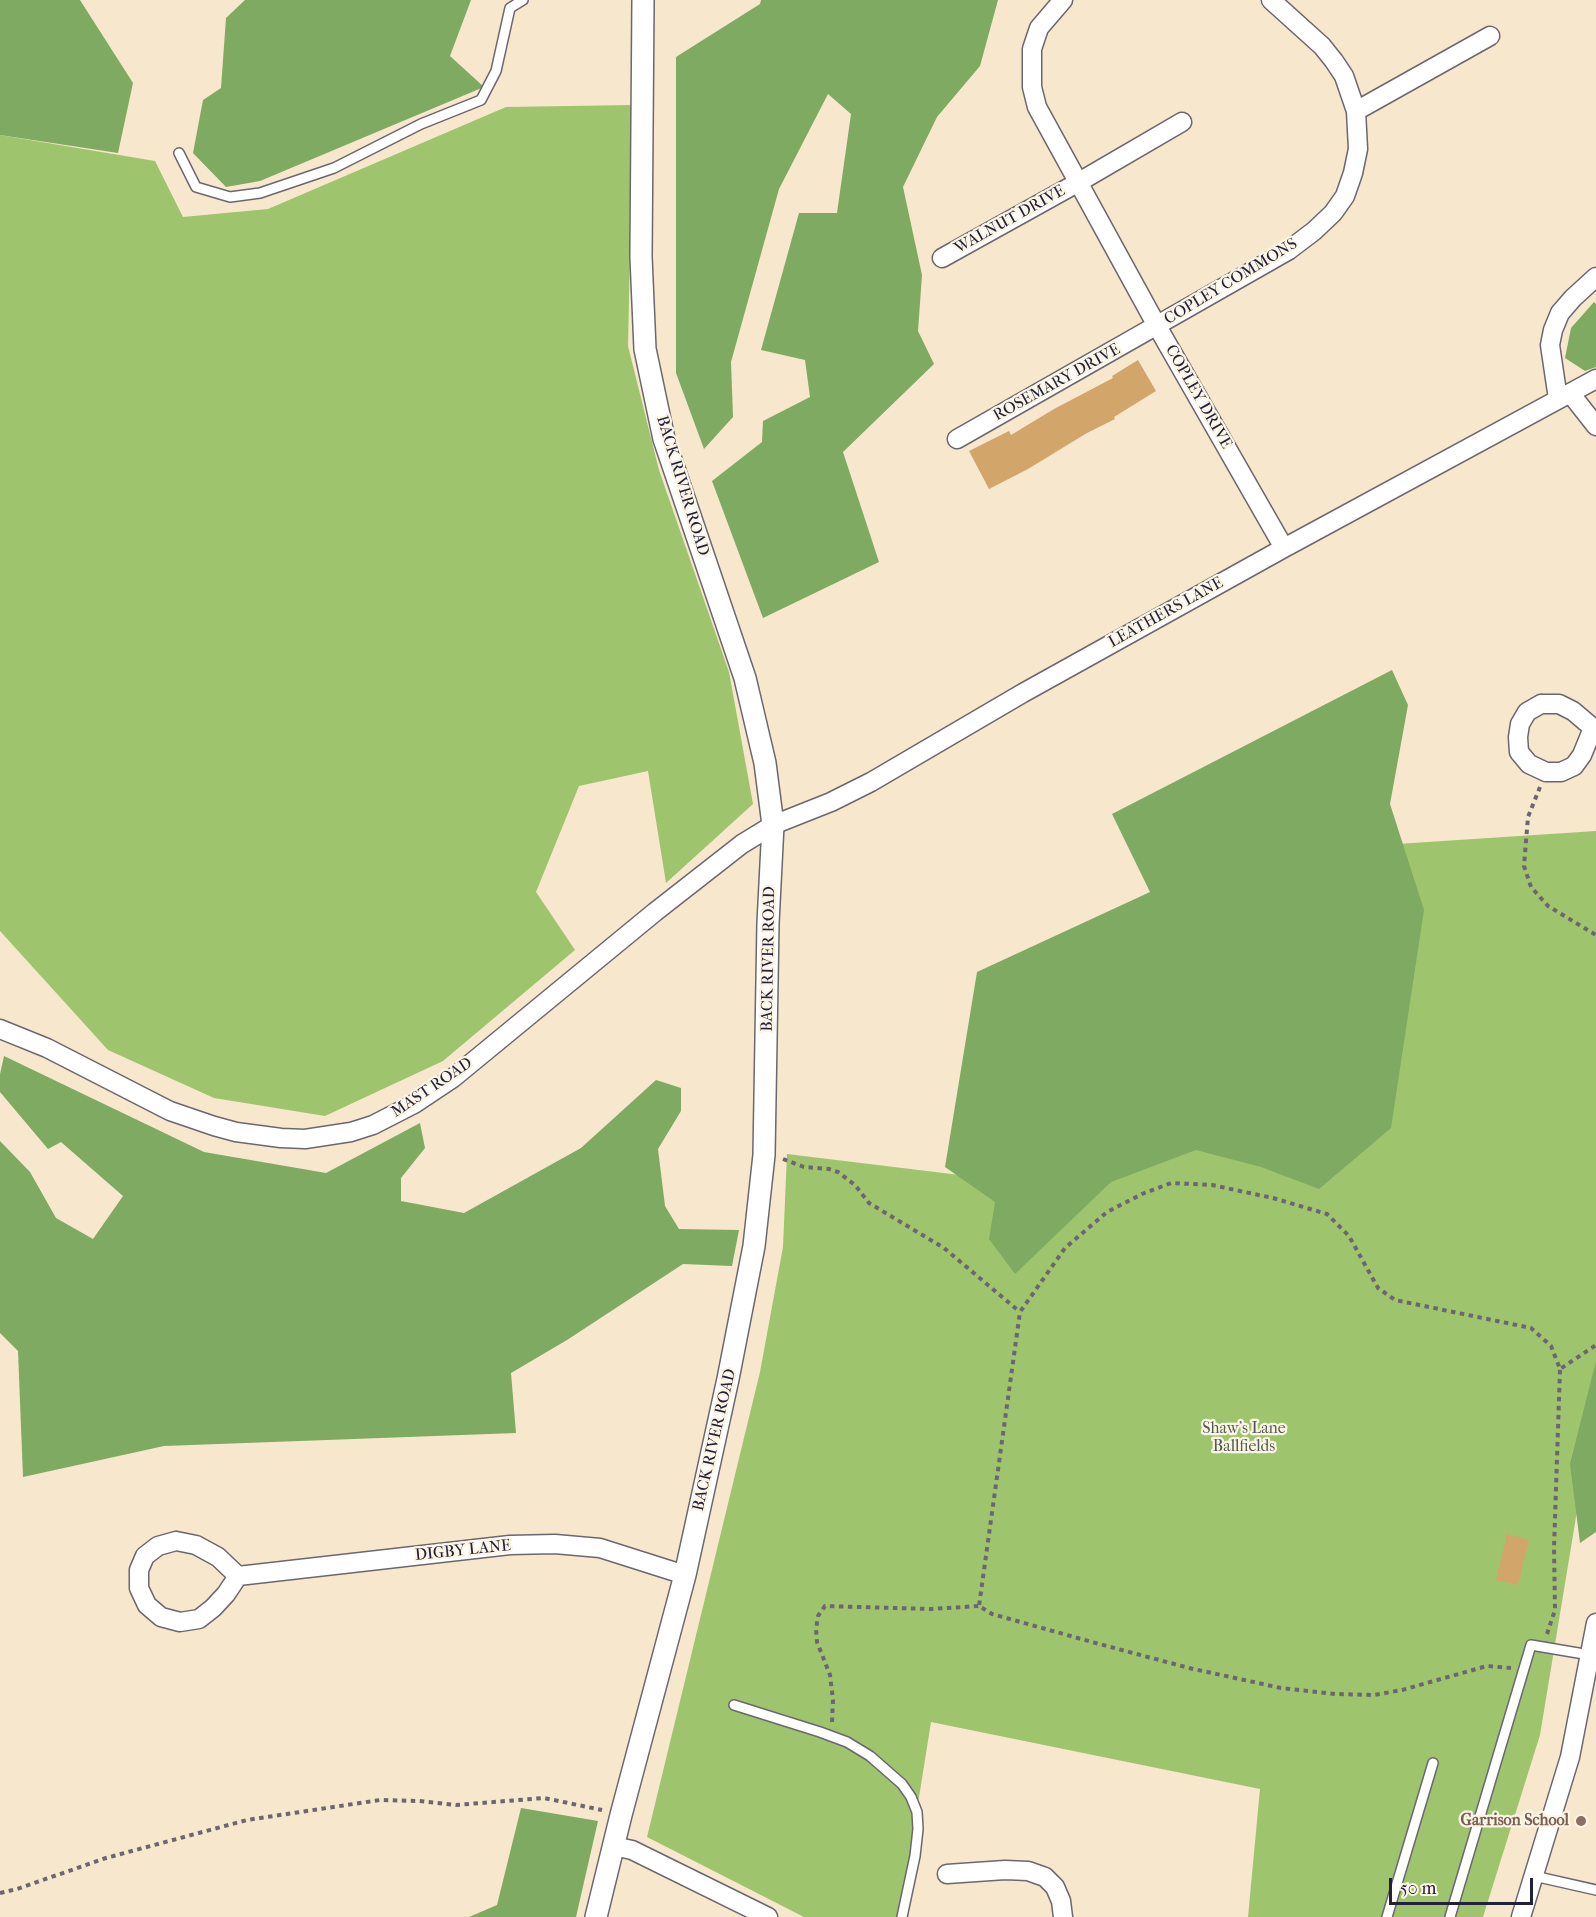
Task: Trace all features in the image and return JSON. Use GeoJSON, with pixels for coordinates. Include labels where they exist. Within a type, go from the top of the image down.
{"type":"FeatureCollection","features":[{"type":"Feature","properties":{"kind":"street","name":"BACK RIVER ROAD"},"geometry":{"type":"LineString","coordinates":[[596,1917],[685,1575],[747,1292],[764,1155],[768,923],[773,825],[761,742],[745,678],[664,440],[645,349],[641,257],[643,0]]}},
{"type":"Feature","properties":{"kind":"street"},"geometry":{"type":"LineString","coordinates":[[1063,0],[1039,28],[1032,49],[1032,87],[1037,107],[1079,182]]}},
{"type":"Feature","properties":{"kind":"street","name":"COPLEY COMMONS"},"geometry":{"type":"LineString","coordinates":[[1157,326],[1289,250],[1314,231],[1333,213],[1345,196],[1353,173],[1358,148],[1356,111],[1344,76],[1322,46],[1270,0]]}},
{"type":"Feature","properties":{"kind":"street"},"geometry":{"type":"LineString","coordinates":[[1356,111],[1490,36]]}},
{"type":"Feature","properties":{"kind":"street","name":"WALNUT DRIVE"},"geometry":{"type":"LineString","coordinates":[[942,258],[1182,122]]}},
{"type":"Feature","properties":{"kind":"street","name":"COPLEY DRIVE"},"geometry":{"type":"LineString","coordinates":[[1079,182],[1157,326],[1284,548]]}},
{"type":"Feature","properties":{"kind":"street"},"geometry":{"type":"LineString","coordinates":[[1596,277],[1560,313],[1550,345],[1564,396],[1596,426]]}},
{"type":"Feature","properties":{"kind":"street","name":"ROSEMARY DRIVE"},"geometry":{"type":"LineString","coordinates":[[957,440],[1157,326]]}},
{"type":"Feature","properties":{"kind":"street","name":"LEATHERS LANE"},"geometry":{"type":"LineString","coordinates":[[773,825],[831,802],[871,782],[1023,693],[1596,379]]}},
{"type":"Feature","properties":{"kind":"street"},"geometry":{"type":"LineString","coordinates":[[1559,704],[1573,711],[1594,727],[1582,755],[1574,766],[1561,772],[1546,772],[1529,764],[1519,752],[1520,724],[1527,712],[1541,705],[1559,704]]}},
{"type":"Feature","properties":{"kind":"street","name":"MAST ROAD"},"geometry":{"type":"LineString","coordinates":[[0,1029],[47,1048],[170,1111],[214,1126],[282,1138],[305,1139],[351,1132],[394,1115],[453,1078],[703,873],[742,844],[773,825]]}},
{"type":"Feature","properties":{"kind":"street"},"geometry":{"type":"LineString","coordinates":[[176,1541],[196,1545],[218,1557],[238,1576],[213,1608],[199,1619],[180,1622],[161,1617],[147,1605],[139,1588],[139,1570],[145,1556],[158,1546],[176,1541]]}},
{"type":"Feature","properties":{"kind":"street","name":"DIGBY LANE"},"geometry":{"type":"LineString","coordinates":[[238,1576],[510,1545],[555,1544],[600,1548],[685,1575]]}},
{"type":"Feature","properties":{"kind":"street"},"geometry":{"type":"LineString","coordinates":[[1521,1917],[1569,1757],[1596,1623]]}},
{"type":"Feature","properties":{"kind":"street"},"geometry":{"type":"LineString","coordinates":[[613,1846],[632,1850],[768,1917]]}},
{"type":"Feature","properties":{"kind":"street"},"geometry":{"type":"LineString","coordinates":[[947,1874],[1005,1870],[1028,1871],[1044,1877],[1055,1887],[1061,1901],[1063,1917]]}},
{"type":"Feature","properties":{"kind":"lane"},"geometry":{"type":"LineString","coordinates":[[179,153],[196,187],[230,197],[260,193],[334,168],[421,124],[481,100],[496,71],[510,8],[523,0]]}},
{"type":"Feature","properties":{"kind":"lane"},"geometry":{"type":"LineString","coordinates":[[1450,1917],[1531,1645],[1590,1655]]}},
{"type":"Feature","properties":{"kind":"lane"},"geometry":{"type":"LineString","coordinates":[[734,1705],[847,1742],[870,1756],[902,1784],[917,1812],[918,1828],[915,1856],[902,1917]]}},
{"type":"Feature","properties":{"kind":"lane"},"geometry":{"type":"LineString","coordinates":[[1387,1917],[1433,1763]]}},
{"type":"Feature","properties":{"kind":"lane"},"geometry":{"type":"LineString","coordinates":[[1534,1876],[1596,1890]]}},
{"type":"Feature","properties":{"kind":"path"},"geometry":{"type":"LineString","coordinates":[[1546,772],[1528,817],[1524,866],[1531,887],[1548,906],[1596,935]]}},
{"type":"Feature","properties":{"kind":"path"},"geometry":{"type":"LineString","coordinates":[[779,1158],[804,1167],[838,1172],[855,1185],[869,1203],[944,1248],[1020,1312]]}},
{"type":"Feature","properties":{"kind":"path"},"geometry":{"type":"LineString","coordinates":[[979,1606],[1020,1312],[1065,1248],[1107,1212],[1142,1194],[1171,1183],[1212,1185],[1273,1198],[1327,1214],[1349,1236],[1378,1288],[1395,1300],[1531,1328],[1551,1346],[1560,1369],[1554,1548],[1555,1610],[1543,1647]]}},
{"type":"Feature","properties":{"kind":"path"},"geometry":{"type":"LineString","coordinates":[[1560,1369],[1596,1345]]}},
{"type":"Feature","properties":{"kind":"path"},"geometry":{"type":"LineString","coordinates":[[831,1736],[833,1700],[830,1675],[817,1642],[816,1629],[818,1616],[825,1606],[931,1609],[979,1606],[992,1614],[1189,1668],[1281,1688],[1335,1694],[1374,1695],[1402,1690],[1487,1666],[1524,1669]]}},
{"type":"Feature","properties":{"kind":"path"},"geometry":{"type":"LineString","coordinates":[[0,1893],[106,1858],[247,1820],[380,1800],[456,1805],[544,1798],[602,1810]]}},
{"type":"Feature","properties":{"kind":"green space"},"geometry":{"type":"Polygon","coordinates":[[[0,0],[80,0],[133,83],[118,153],[0,135],[0,0]]]}},
{"type":"Feature","properties":{"kind":"green space"},"geometry":{"type":"Polygon","coordinates":[[[245,0],[471,0],[450,56],[484,87],[260,181],[226,187],[193,153],[203,100],[221,88],[226,18],[245,0]]]}},
{"type":"Feature","properties":{"kind":"green space"},"geometry":{"type":"Polygon","coordinates":[[[761,0],[998,0],[980,66],[937,117],[903,187],[922,275],[918,331],[934,364],[843,452],[879,562],[763,618],[712,481],[762,442],[763,421],[810,397],[805,360],[761,350],[799,213],[837,213],[851,114],[828,94],[779,189],[731,362],[733,417],[704,449],[676,373],[676,57],[760,4],[761,0]]]}},
{"type":"Feature","properties":{"kind":"green space"},"geometry":{"type":"Polygon","coordinates":[[[633,105],[628,346],[659,470],[729,672],[753,804],[666,883],[648,771],[579,786],[536,892],[575,950],[443,1061],[325,1116],[214,1098],[108,1050],[0,931],[0,135],[155,161],[183,217],[268,209],[506,107],[633,105]]]}},
{"type":"Feature","properties":{"kind":"green space"},"geometry":{"type":"Polygon","coordinates":[[[1594,302],[1596,304],[1596,367],[1585,371],[1565,358],[1571,328],[1594,302]]]}},
{"type":"Feature","properties":{"kind":"green space"},"geometry":{"type":"Polygon","coordinates":[[[1392,670],[1408,705],[1390,804],[1424,910],[1391,1128],[1319,1189],[1261,1167],[1196,1150],[1111,1182],[1015,1274],[989,1239],[995,1202],[945,1167],[977,972],[1150,892],[1112,814],[1392,670]]]}},
{"type":"Feature","properties":{"kind":"green space","name":"Shaw’s Lane Ballfields"},"geometry":{"type":"Polygon","coordinates":[[[1596,831],[1596,1396],[1540,1735],[1483,1917],[1248,1917],[1260,1789],[931,1722],[900,1917],[804,1917],[647,1837],[760,1372],[783,1247],[787,1154],[968,1176],[1382,845],[1596,831]]]}},
{"type":"Feature","properties":{"kind":"green space"},"geometry":{"type":"Polygon","coordinates":[[[4,1056],[204,1152],[326,1173],[420,1123],[425,1148],[401,1178],[401,1201],[464,1213],[581,1148],[656,1080],[681,1088],[681,1111],[658,1149],[665,1206],[679,1229],[739,1230],[732,1266],[683,1264],[567,1340],[511,1373],[516,1433],[164,1446],[23,1477],[18,1351],[0,1333],[0,1141],[30,1172],[56,1218],[93,1239],[123,1196],[61,1142],[48,1149],[0,1092],[0,1074],[4,1056]]]}},
{"type":"Feature","properties":{"kind":"green space"},"geometry":{"type":"Polygon","coordinates":[[[1596,1361],[1596,1532],[1580,1543],[1570,1464],[1596,1361]]]}},
{"type":"Feature","properties":{"kind":"green space"},"geometry":{"type":"Polygon","coordinates":[[[521,1808],[598,1821],[576,1917],[469,1917],[497,1905],[521,1808]]]}},
{"type":"Feature","properties":{"kind":"building"},"geometry":{"type":"Polygon","coordinates":[[[1138,360],[1156,391],[1114,417],[1115,419],[989,489],[969,451],[1009,431],[1011,435],[1113,378],[1112,376],[1138,360]]]}},
{"type":"Feature","properties":{"kind":"building"},"geometry":{"type":"Polygon","coordinates":[[[1507,1534],[1529,1540],[1518,1585],[1496,1580],[1507,1534]]]}},
{"type":"Feature","properties":{"kind":"place","name":"Garrison School"},"geometry":{"type":"Point","coordinates":[1581,1821]}}]}
